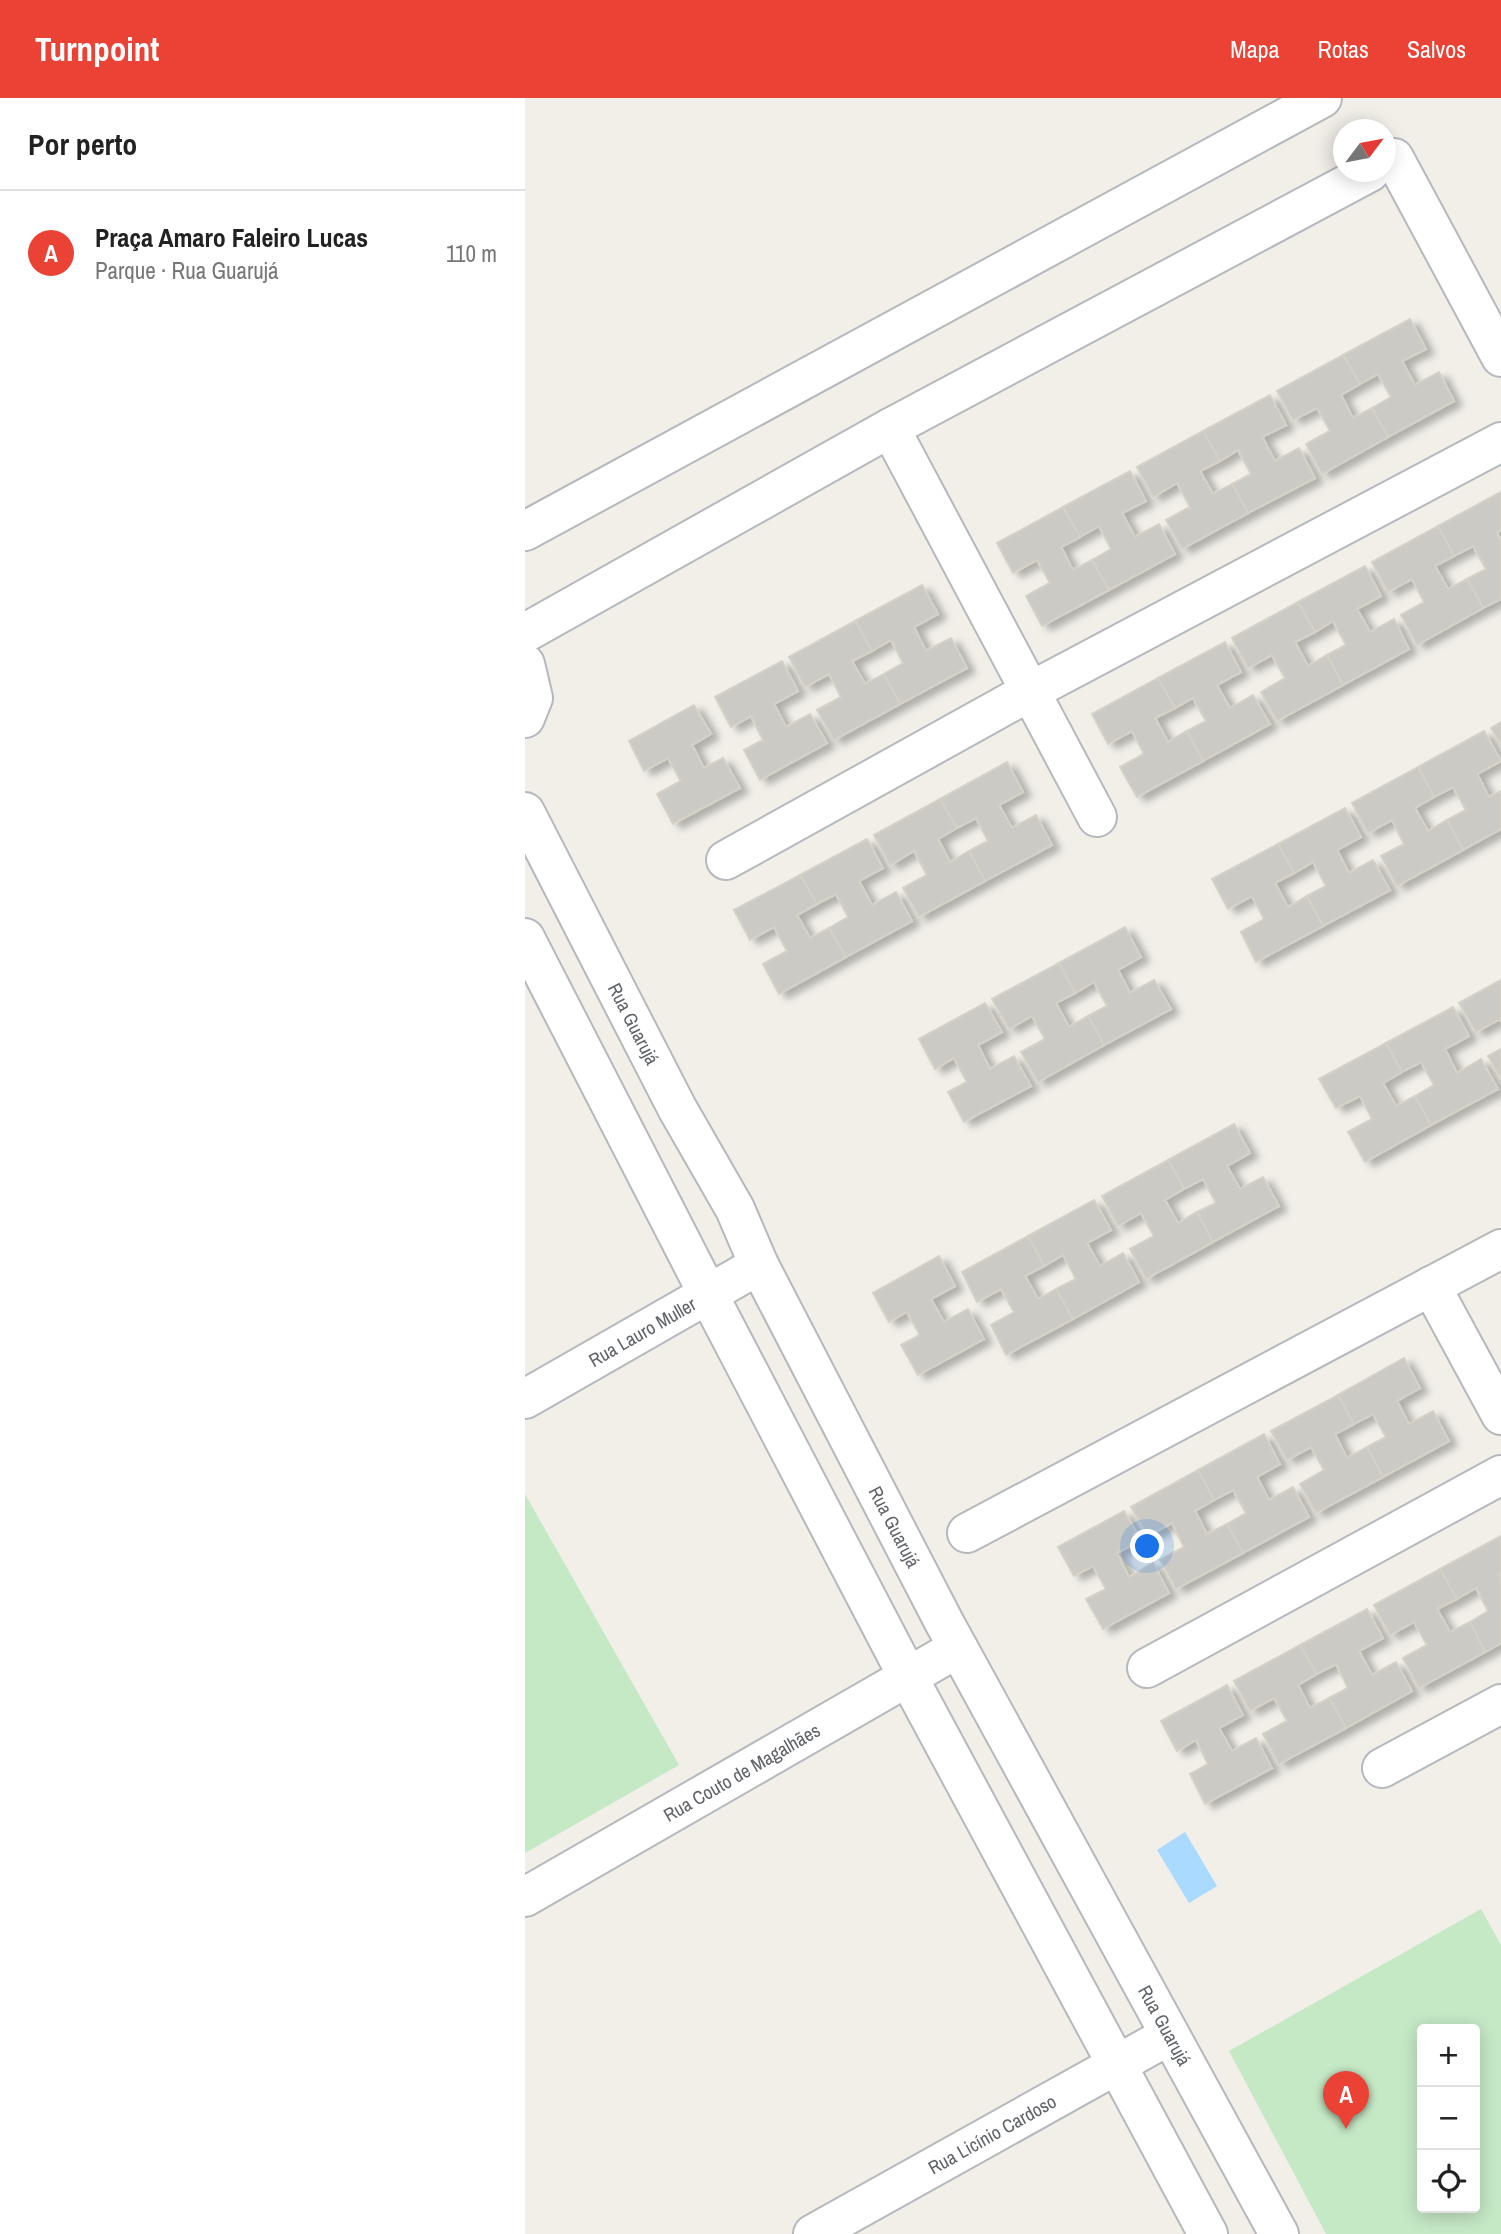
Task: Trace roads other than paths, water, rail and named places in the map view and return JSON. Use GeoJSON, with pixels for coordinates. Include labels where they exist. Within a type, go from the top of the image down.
{"type":"FeatureCollection","features":[{"type":"Feature","properties":{"kind":"street"},"geometry":{"type":"LineString","coordinates":[[525,531],[1322,98]]}},
{"type":"Feature","properties":{"kind":"street"},"geometry":{"type":"LineString","coordinates":[[1396,162],[1501,357]]}},
{"type":"Feature","properties":{"kind":"street"},"geometry":{"type":"LineString","coordinates":[[525,633],[890,428],[1351,182]]}},
{"type":"Feature","properties":{"kind":"street"},"geometry":{"type":"LineString","coordinates":[[890,428],[1097,817]]}},
{"type":"Feature","properties":{"kind":"street"},"geometry":{"type":"LineString","coordinates":[[726,860],[1029,692],[1501,442]]}},
{"type":"Feature","properties":{"kind":"street"},"geometry":{"type":"LineString","coordinates":[[525,664],[533,698],[525,718]]}},
{"type":"Feature","properties":{"kind":"street","name":"Rua Guarujá"},"geometry":{"type":"LineString","coordinates":[[525,812],[677,1108],[735,1209],[759,1265],[958,1648],[1279,2234]]}},
{"type":"Feature","properties":{"kind":"street"},"geometry":{"type":"LineString","coordinates":[[525,938],[908,1677],[1208,2234]]}},
{"type":"Feature","properties":{"kind":"street"},"geometry":{"type":"LineString","coordinates":[[967,1533],[1501,1249]]}},
{"type":"Feature","properties":{"kind":"street","name":"Rua Lauro Muller"},"geometry":{"type":"LineString","coordinates":[[525,1399],[759,1265]]}},
{"type":"Feature","properties":{"kind":"street"},"geometry":{"type":"LineString","coordinates":[[1430,1286],[1501,1415]]}},
{"type":"Feature","properties":{"kind":"street"},"geometry":{"type":"LineString","coordinates":[[1147,1668],[1501,1475]]}},
{"type":"Feature","properties":{"kind":"street","name":"Rua Couto de Magalhães"},"geometry":{"type":"LineString","coordinates":[[525,1897],[958,1648]]}},
{"type":"Feature","properties":{"kind":"street"},"geometry":{"type":"LineString","coordinates":[[1382,1768],[1501,1703]]}},
{"type":"Feature","properties":{"kind":"street","name":"Rua Licínio Cardoso"},"geometry":{"type":"LineString","coordinates":[[813,2234],[1170,2035]]}},
{"type":"Feature","properties":{"kind":"water"},"geometry":{"type":"Polygon","coordinates":[[[1185,1832],[1217,1886],[1189,1903],[1157,1850],[1185,1832]]]}},
{"type":"Feature","properties":{"kind":"place","name":"Praça Amaro Faleiro Lucas"},"geometry":{"type":"Point","coordinates":[1346,2129]}}]}
